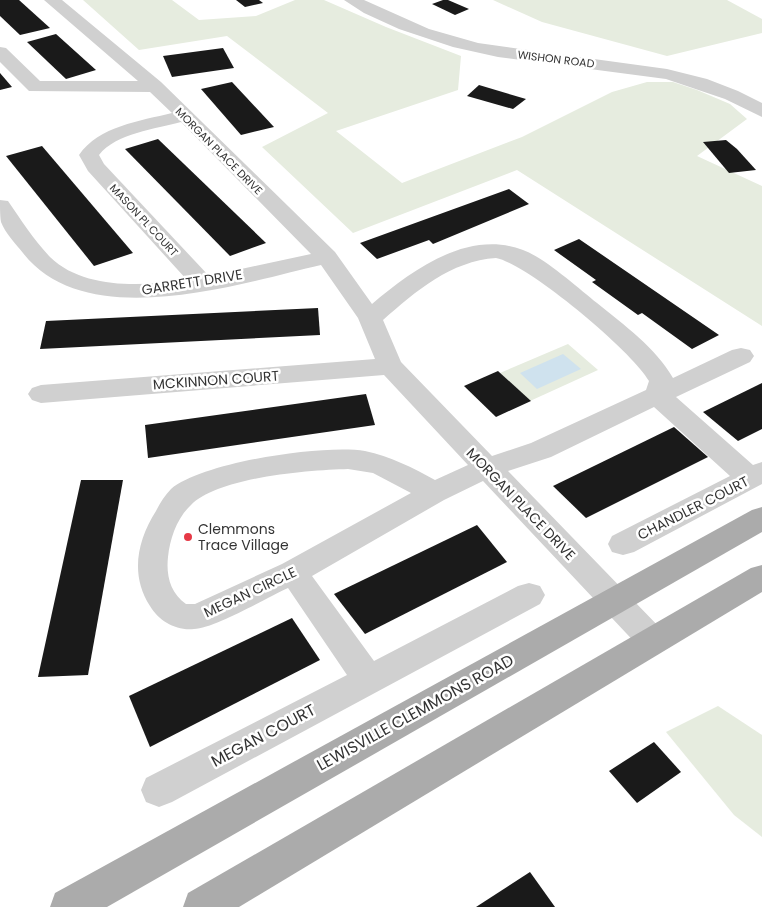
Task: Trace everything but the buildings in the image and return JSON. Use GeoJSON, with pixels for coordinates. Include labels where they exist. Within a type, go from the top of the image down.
{"type":"FeatureCollection","features":[{"type":"Feature","properties":{"kind":"main road","name":"LEWISVILLE CLEMMONS ROAD"},"geometry":{"type":"LineString","coordinates":[[69,907],[762,518]]}},
{"type":"Feature","properties":{"kind":"main road"},"geometry":{"type":"LineString","coordinates":[[202,907],[762,577]]}},
{"type":"Feature","properties":{"kind":"street","name":"MORGAN PLACE DRIVE"},"geometry":{"type":"LineString","coordinates":[[52,0],[155,86],[327,257],[370,318],[390,366],[652,641]]}},
{"type":"Feature","properties":{"kind":"street","name":"WISHON ROAD"},"geometry":{"type":"LineString","coordinates":[[352,0],[406,28],[439,39],[496,51],[670,74],[715,86],[762,111]]}},
{"type":"Feature","properties":{"kind":"street"},"geometry":{"type":"LineString","coordinates":[[0,52],[35,87],[155,86]]}},
{"type":"Feature","properties":{"kind":"street","name":"MASON PL COURT"},"geometry":{"type":"LineString","coordinates":[[184,116],[115,136],[95,147],[89,155],[95,168],[203,284]]}},
{"type":"Feature","properties":{"kind":"street","name":"GARRETT DRIVE"},"geometry":{"type":"LineString","coordinates":[[0,206],[46,266],[75,283],[100,289],[148,292],[203,284],[327,257]]}},
{"type":"Feature","properties":{"kind":"street"},"geometry":{"type":"LineString","coordinates":[[370,318],[403,290],[444,264],[487,252],[508,252],[536,267],[568,291],[642,354],[655,367],[662,382],[657,395],[756,475]]}},
{"type":"Feature","properties":{"kind":"street","name":"MEGAN CIRCLE"},"geometry":{"type":"LineString","coordinates":[[434,493],[386,468],[354,460],[294,464],[245,472],[199,485],[180,498],[168,517],[155,546],[151,566],[153,586],[158,596],[177,614],[188,618],[199,616],[293,572],[434,493],[486,468],[541,450],[741,356]]}},
{"type":"Feature","properties":{"kind":"street","name":"MCKINNON COURT"},"geometry":{"type":"LineString","coordinates":[[41,394],[390,366]]}},
{"type":"Feature","properties":{"kind":"street","name":"CHANDLER COURT"},"geometry":{"type":"LineString","coordinates":[[623,544],[756,475]]}},
{"type":"Feature","properties":{"kind":"street"},"geometry":{"type":"LineString","coordinates":[[293,572],[368,679]]}},
{"type":"Feature","properties":{"kind":"street","name":"MEGAN COURT"},"geometry":{"type":"LineString","coordinates":[[159,790],[529,595]]}},
{"type":"Feature","properties":{"kind":"shaded area"},"geometry":{"type":"Polygon","coordinates":[[[83,0],[172,0],[199,20],[256,16],[295,0],[324,0],[386,27],[461,56],[458,90],[336,131],[402,183],[522,137],[612,92],[647,82],[673,82],[730,104],[747,119],[697,156],[762,186],[762,326],[517,170],[353,233],[262,147],[328,113],[227,36],[139,50],[83,0]]]}},
{"type":"Feature","properties":{"kind":"shaded area"},"geometry":{"type":"Polygon","coordinates":[[[493,0],[727,0],[762,19],[762,33],[667,56],[542,22],[493,0]]]}},
{"type":"Feature","properties":{"kind":"shaded area"},"geometry":{"type":"Polygon","coordinates":[[[568,344],[598,370],[530,401],[500,373],[568,344]]]}},
{"type":"Feature","properties":{"kind":"shaded area"},"geometry":{"type":"Polygon","coordinates":[[[718,706],[762,735],[762,837],[734,815],[666,732],[718,706]]]}},
{"type":"Feature","properties":{"kind":"water"},"geometry":{"type":"Polygon","coordinates":[[[563,354],[581,369],[537,389],[520,373],[563,354]]]}},
{"type":"Feature","properties":{"kind":"place","name":"Clemmons Trace Village"},"geometry":{"type":"Point","coordinates":[188,537]}}]}
